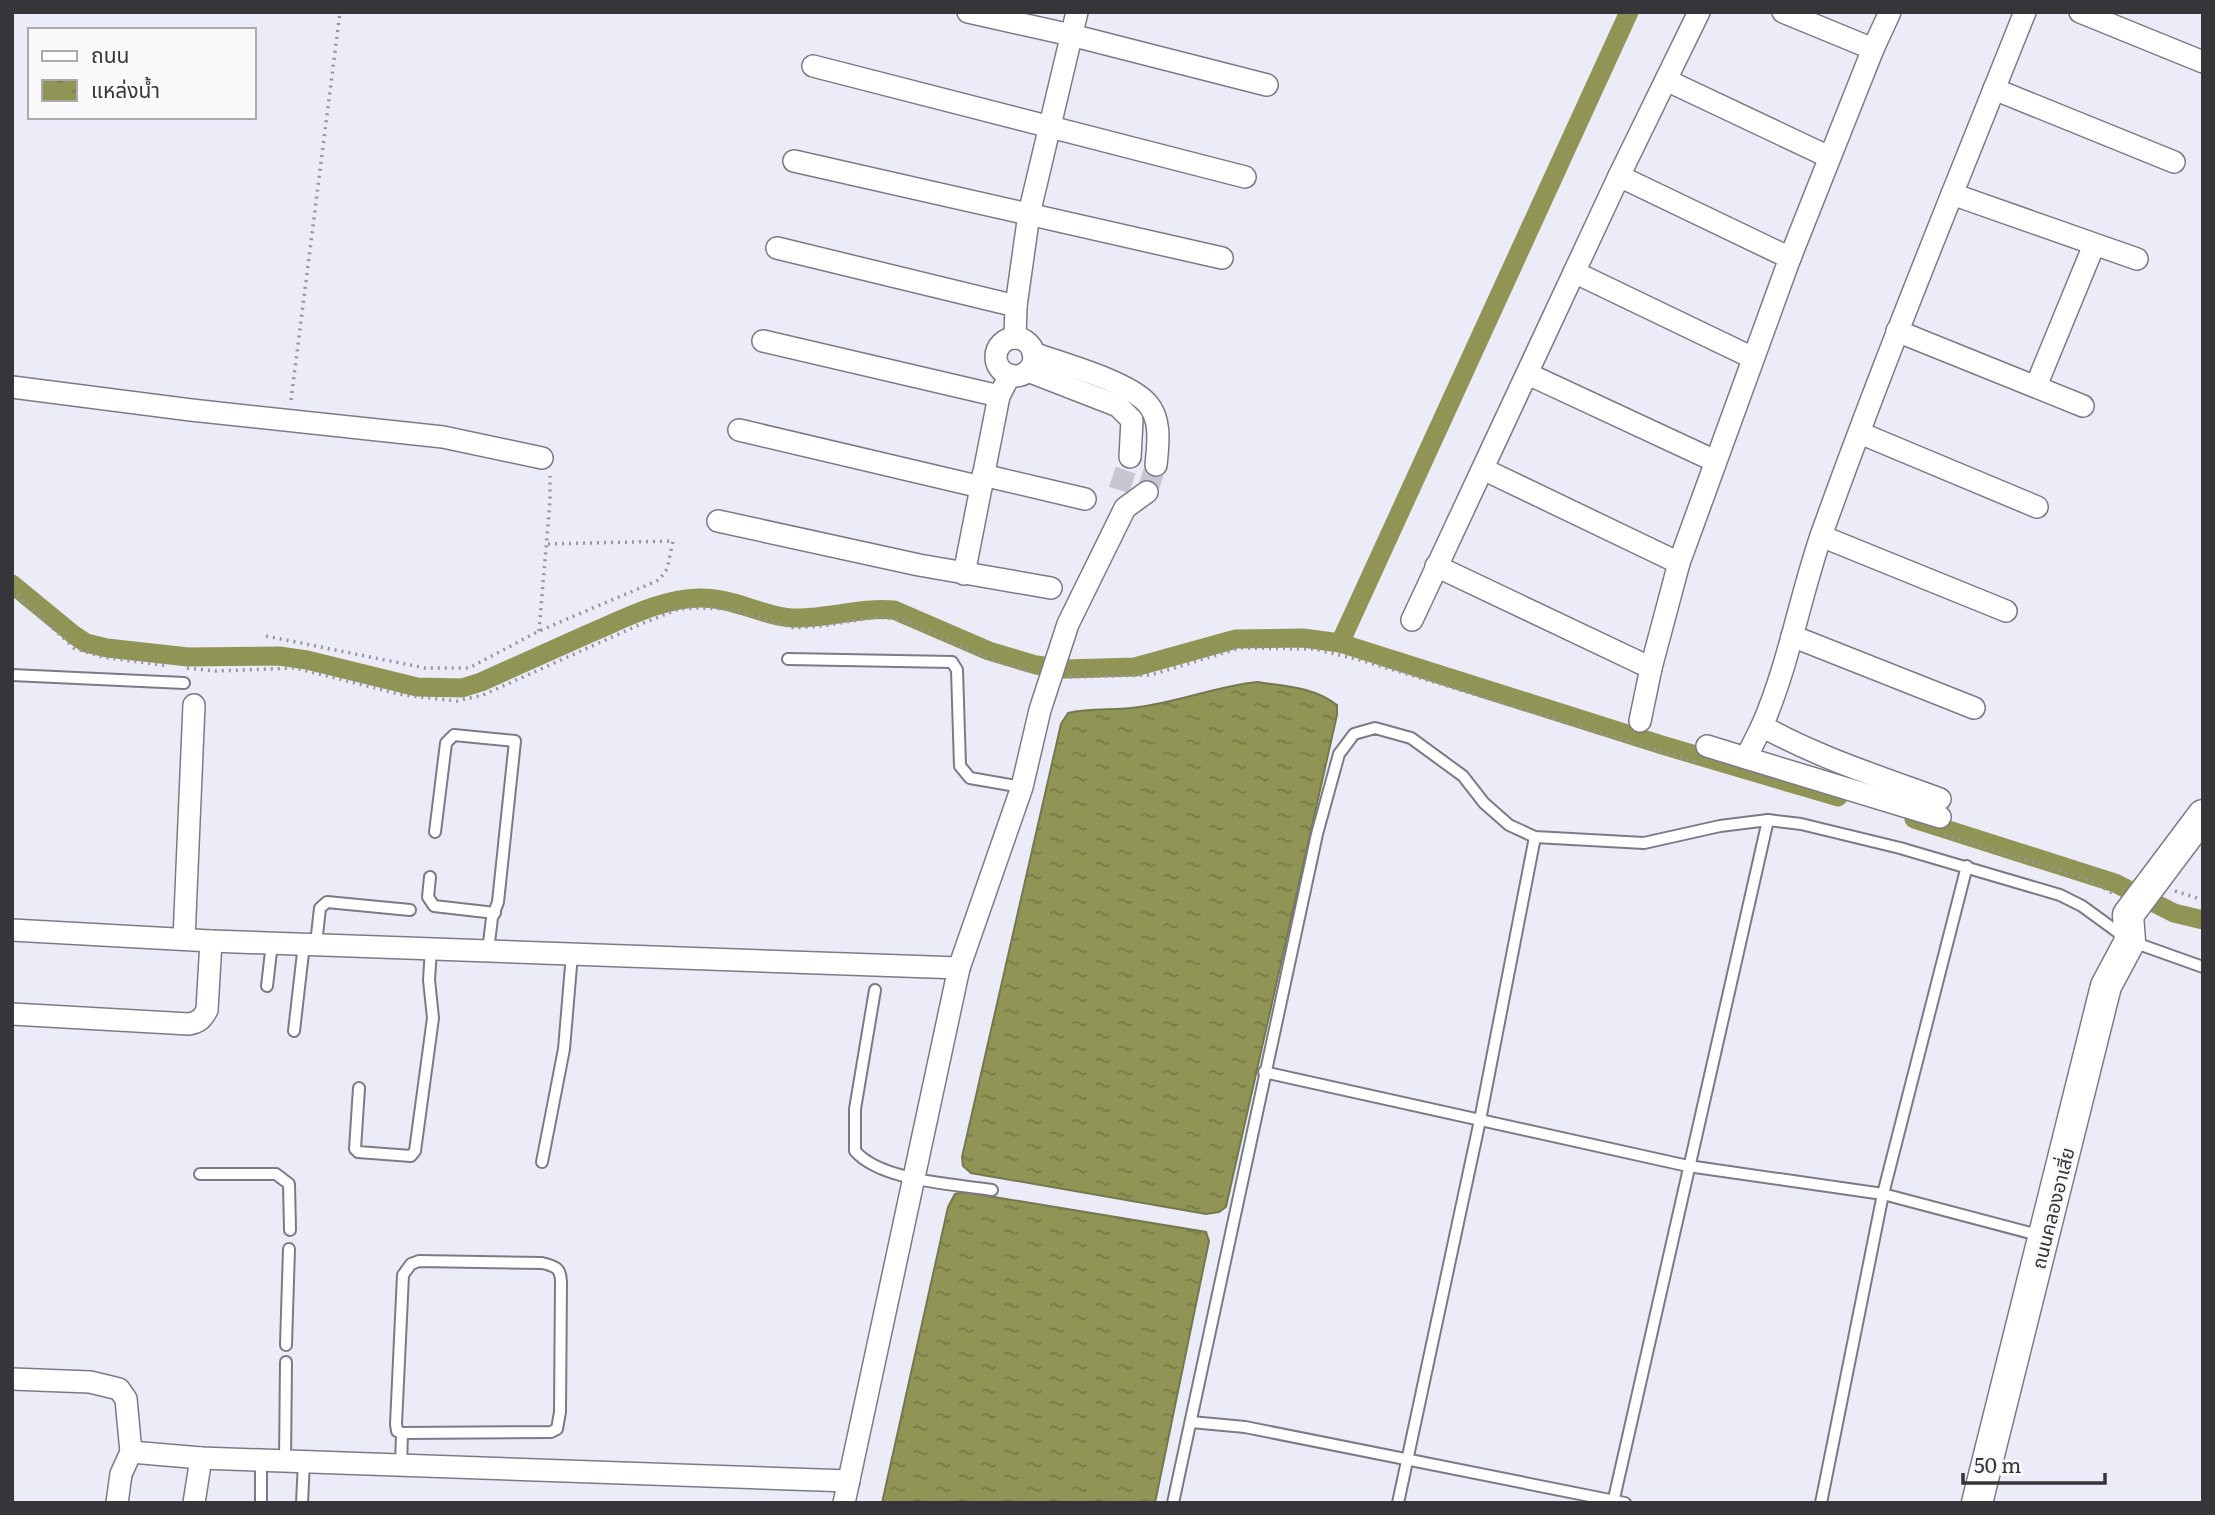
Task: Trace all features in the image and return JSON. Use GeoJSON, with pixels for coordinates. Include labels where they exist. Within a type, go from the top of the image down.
{"type":"FeatureCollection","features":[{"type":"Feature","properties":{"kind":"street"},"geometry":{"type":"LineString","coordinates":[[968,12],[1071,35],[1266,85]]}},
{"type":"Feature","properties":{"kind":"street"},"geometry":{"type":"LineString","coordinates":[[1015,338],[1016,306],[1029,214],[1077,12]]}},
{"type":"Feature","properties":{"kind":"street"},"geometry":{"type":"LineString","coordinates":[[1412,620],[1619,176],[1699,12]]}},
{"type":"Feature","properties":{"kind":"street"},"geometry":{"type":"LineString","coordinates":[[1783,12],[1873,49]]}},
{"type":"Feature","properties":{"kind":"street"},"geometry":{"type":"LineString","coordinates":[[1640,721],[1679,563],[1790,258],[1890,12]]}},
{"type":"Feature","properties":{"kind":"street"},"geometry":{"type":"LineString","coordinates":[[1746,758],[1762,726],[1821,536],[1897,331],[2025,12]]}},
{"type":"Feature","properties":{"kind":"street"},"geometry":{"type":"LineString","coordinates":[[2080,12],[2203,62]]}},
{"type":"Feature","properties":{"kind":"street"},"geometry":{"type":"LineString","coordinates":[[813,66],[1245,177]]}},
{"type":"Feature","properties":{"kind":"street"},"geometry":{"type":"LineString","coordinates":[[1666,80],[1829,157]]}},
{"type":"Feature","properties":{"kind":"street"},"geometry":{"type":"LineString","coordinates":[[1994,89],[2174,162]]}},
{"type":"Feature","properties":{"kind":"street"},"geometry":{"type":"LineString","coordinates":[[794,162],[1222,258]]}},
{"type":"Feature","properties":{"kind":"street"},"geometry":{"type":"LineString","coordinates":[[1619,176],[1790,258]]}},
{"type":"Feature","properties":{"kind":"street"},"geometry":{"type":"LineString","coordinates":[[1952,194],[2137,259]]}},
{"type":"Feature","properties":{"kind":"street"},"geometry":{"type":"LineString","coordinates":[[2036,386],[2094,244]]}},
{"type":"Feature","properties":{"kind":"street"},"geometry":{"type":"LineString","coordinates":[[777,248],[1016,306]]}},
{"type":"Feature","properties":{"kind":"street"},"geometry":{"type":"LineString","coordinates":[[1574,272],[1753,358]]}},
{"type":"Feature","properties":{"kind":"street"},"geometry":{"type":"LineString","coordinates":[[1897,331],[2083,406]]}},
{"type":"Feature","properties":{"kind":"street"},"geometry":{"type":"LineString","coordinates":[[964,574],[999,396],[1024,366],[1027,342],[1015,338],[1004,341],[995,358],[1000,369],[1024,366],[1118,384],[1148,403],[1159,434],[1156,465]]}},
{"type":"Feature","properties":{"kind":"street"},"geometry":{"type":"LineString","coordinates":[[762,341],[999,396]]}},
{"type":"Feature","properties":{"kind":"street"},"geometry":{"type":"LineString","coordinates":[[1024,366],[1118,406],[1132,420],[1130,457]]}},
{"type":"Feature","properties":{"kind":"street"},"geometry":{"type":"LineString","coordinates":[[1528,373],[1715,461]]}},
{"type":"Feature","properties":{"kind":"street"},"geometry":{"type":"LineString","coordinates":[[12,387],[443,437],[542,458]]}},
{"type":"Feature","properties":{"kind":"street"},"geometry":{"type":"LineString","coordinates":[[739,430],[982,481],[1085,499]]}},
{"type":"Feature","properties":{"kind":"street"},"geometry":{"type":"LineString","coordinates":[[1860,433],[2037,507]]}},
{"type":"Feature","properties":{"kind":"street"},"geometry":{"type":"LineString","coordinates":[[1483,468],[1679,563]]}},
{"type":"Feature","properties":{"kind":"street"},"geometry":{"type":"LineString","coordinates":[[845,1503],[959,968],[1022,787],[1040,710],[1068,624],[1122,499],[1147,492]]}},
{"type":"Feature","properties":{"kind":"street"},"geometry":{"type":"LineString","coordinates":[[718,521],[964,574],[1051,588]]}},
{"type":"Feature","properties":{"kind":"street"},"geometry":{"type":"LineString","coordinates":[[1821,536],[2006,611]]}},
{"type":"Feature","properties":{"kind":"street"},"geometry":{"type":"LineString","coordinates":[[1436,566],[1651,668]]}},
{"type":"Feature","properties":{"kind":"street"},"geometry":{"type":"LineString","coordinates":[[1792,636],[1974,708]]}},
{"type":"Feature","properties":{"kind":"street"},"geometry":{"type":"LineString","coordinates":[[184,939],[194,705]]}},
{"type":"Feature","properties":{"kind":"street"},"geometry":{"type":"LineString","coordinates":[[1762,726],[1852,766],[1939,816]]}},
{"type":"Feature","properties":{"kind":"street"},"geometry":{"type":"LineString","coordinates":[[1707,756],[1746,758],[1939,816]]}},
{"type":"Feature","properties":{"kind":"street","name":"ถนนคลองอาเสี่ย"},"geometry":{"type":"LineString","coordinates":[[1977,1503],[2106,986],[2129,927],[2150,886],[2203,816]]}},
{"type":"Feature","properties":{"kind":"street"},"geometry":{"type":"LineString","coordinates":[[12,930],[211,941],[959,968]]}},
{"type":"Feature","properties":{"kind":"street"},"geometry":{"type":"LineString","coordinates":[[12,1014],[197,1023],[206,1010],[211,941]]}},
{"type":"Feature","properties":{"kind":"street"},"geometry":{"type":"LineString","coordinates":[[12,1379],[90,1382],[118,1389],[126,1399],[131,1452],[121,1474],[117,1503]]}},
{"type":"Feature","properties":{"kind":"street"},"geometry":{"type":"LineString","coordinates":[[131,1452],[201,1458],[849,1481]]}},
{"type":"Feature","properties":{"kind":"street"},"geometry":{"type":"LineString","coordinates":[[194,1503],[201,1458]]}},
{"type":"Feature","properties":{"kind":"lane"},"geometry":{"type":"LineString","coordinates":[[788,659],[952,662],[957,670],[960,766],[963,773],[970,778],[1022,787]]}},
{"type":"Feature","properties":{"kind":"lane"},"geometry":{"type":"LineString","coordinates":[[12,675],[184,683]]}},
{"type":"Feature","properties":{"kind":"lane"},"geometry":{"type":"LineString","coordinates":[[1173,1503],[1317,834],[1339,754],[1354,734],[1375,728],[1410,738],[1463,776],[1484,803],[1509,825],[1535,836],[1643,843],[1720,825],[1768,820],[1801,824],[1967,866],[2060,895],[2129,927],[2203,967]]}},
{"type":"Feature","properties":{"kind":"lane"},"geometry":{"type":"LineString","coordinates":[[435,832],[446,743],[449,738],[454,735],[514,741],[498,902],[488,951]]}},
{"type":"Feature","properties":{"kind":"lane"},"geometry":{"type":"LineString","coordinates":[[1613,1502],[1768,820]]}},
{"type":"Feature","properties":{"kind":"lane"},"geometry":{"type":"LineString","coordinates":[[1398,1503],[1480,1120],[1535,836]]}},
{"type":"Feature","properties":{"kind":"lane"},"geometry":{"type":"LineString","coordinates":[[1821,1503],[1883,1194],[1967,866]]}},
{"type":"Feature","properties":{"kind":"lane"},"geometry":{"type":"LineString","coordinates":[[430,877],[428,897],[434,906],[495,913]]}},
{"type":"Feature","properties":{"kind":"lane"},"geometry":{"type":"LineString","coordinates":[[294,1031],[310,944],[320,908],[327,902],[410,911]]}},
{"type":"Feature","properties":{"kind":"lane"},"geometry":{"type":"LineString","coordinates":[[267,986],[272,943]]}},
{"type":"Feature","properties":{"kind":"lane"},"geometry":{"type":"LineString","coordinates":[[359,1088],[355,1149],[358,1152],[411,1156],[415,1151],[433,1018],[429,980],[431,948]]}},
{"type":"Feature","properties":{"kind":"lane"},"geometry":{"type":"LineString","coordinates":[[542,1161],[564,1049],[572,954]]}},
{"type":"Feature","properties":{"kind":"lane"},"geometry":{"type":"LineString","coordinates":[[876,990],[855,1109],[855,1152],[863,1160],[877,1167],[913,1178],[992,1190]]}},
{"type":"Feature","properties":{"kind":"lane"},"geometry":{"type":"LineString","coordinates":[[1264,1072],[1688,1166],[1883,1194],[2045,1237]]}},
{"type":"Feature","properties":{"kind":"lane"},"geometry":{"type":"LineString","coordinates":[[200,1174],[276,1174],[282,1177],[289,1184],[290,1230]]}},
{"type":"Feature","properties":{"kind":"lane"},"geometry":{"type":"LineString","coordinates":[[286,1345],[289,1249]]}},
{"type":"Feature","properties":{"kind":"lane"},"geometry":{"type":"LineString","coordinates":[[419,1261],[542,1263],[557,1268],[561,1274],[561,1295],[560,1412],[557,1429],[551,1432],[402,1433],[397,1431],[396,1424],[403,1275],[407,1268],[419,1261]]}},
{"type":"Feature","properties":{"kind":"lane"},"geometry":{"type":"LineString","coordinates":[[286,1362],[294,1461],[302,1503]]}},
{"type":"Feature","properties":{"kind":"lane"},"geometry":{"type":"LineString","coordinates":[[1191,1422],[1245,1427],[1625,1503]]}},
{"type":"Feature","properties":{"kind":"lane"},"geometry":{"type":"LineString","coordinates":[[401,1465],[402,1433]]}},
{"type":"Feature","properties":{"kind":"lane"},"geometry":{"type":"LineString","coordinates":[[261,1460],[261,1503]]}},
{"type":"Feature","properties":{"kind":"path"},"geometry":{"type":"LineString","coordinates":[[289,420],[340,12]]}},
{"type":"Feature","properties":{"kind":"path"},"geometry":{"type":"LineString","coordinates":[[538,631],[550,475],[542,458]]}},
{"type":"Feature","properties":{"kind":"path"},"geometry":{"type":"LineString","coordinates":[[266,636],[425,668],[469,668],[538,631],[659,580],[667,569],[673,541],[546,544]]}},
{"type":"Feature","properties":{"kind":"path"},"geometry":{"type":"LineString","coordinates":[[12,590],[66,640],[82,651],[103,657],[173,666]]}},
{"type":"Feature","properties":{"kind":"path"},"geometry":{"type":"LineString","coordinates":[[184,667],[216,671],[278,668],[307,670],[383,691],[457,701],[483,695],[641,624],[679,610],[715,608],[794,628],[877,617],[904,620],[992,660],[1038,673]]}},
{"type":"Feature","properties":{"kind":"path"},"geometry":{"type":"LineString","coordinates":[[1063,676],[1151,675],[1240,648],[1314,649],[1707,756]]}},
{"type":"Feature","properties":{"kind":"path"},"geometry":{"type":"LineString","coordinates":[[1939,816],[2059,870],[2109,889],[2123,906],[2129,927]]}},
{"type":"Feature","properties":{"kind":"water"},"geometry":{"type":"Polygon","coordinates":[[[1257,682],[1319,694],[1337,705],[1337,715],[1226,1207],[1219,1212],[1206,1214],[971,1173],[963,1166],[962,1157],[1061,724],[1068,713],[1154,705],[1257,682]]]}},
{"type":"Feature","properties":{"kind":"water"},"geometry":{"type":"Polygon","coordinates":[[[964,1192],[1206,1232],[1209,1241],[1155,1503],[882,1503],[948,1207],[955,1194],[964,1192]]]}},
{"type":"Feature","properties":{"kind":"waterway"},"geometry":{"type":"LineString","coordinates":[[1340,643],[1629,12]]}},
{"type":"Feature","properties":{"kind":"waterway"},"geometry":{"type":"LineString","coordinates":[[12,584],[86,643],[188,657],[279,656],[307,660],[417,687],[462,688],[642,611],[670,602],[699,598],[798,618],[894,610],[989,651],[1036,665],[1065,669],[1135,667],[1236,639],[1303,638],[1340,643],[1662,745],[1838,797]]}},
{"type":"Feature","properties":{"kind":"waterway"},"geometry":{"type":"LineString","coordinates":[[1914,819],[2115,883],[2174,913],[2203,920]]}},
{"type":"Feature","properties":{"kind":"tunnel"},"geometry":{"type":"LineString","coordinates":[[1119,490],[1130,457]]}},
{"type":"Feature","properties":{"kind":"tunnel"},"geometry":{"type":"LineString","coordinates":[[1147,492],[1156,465]]}}]}
